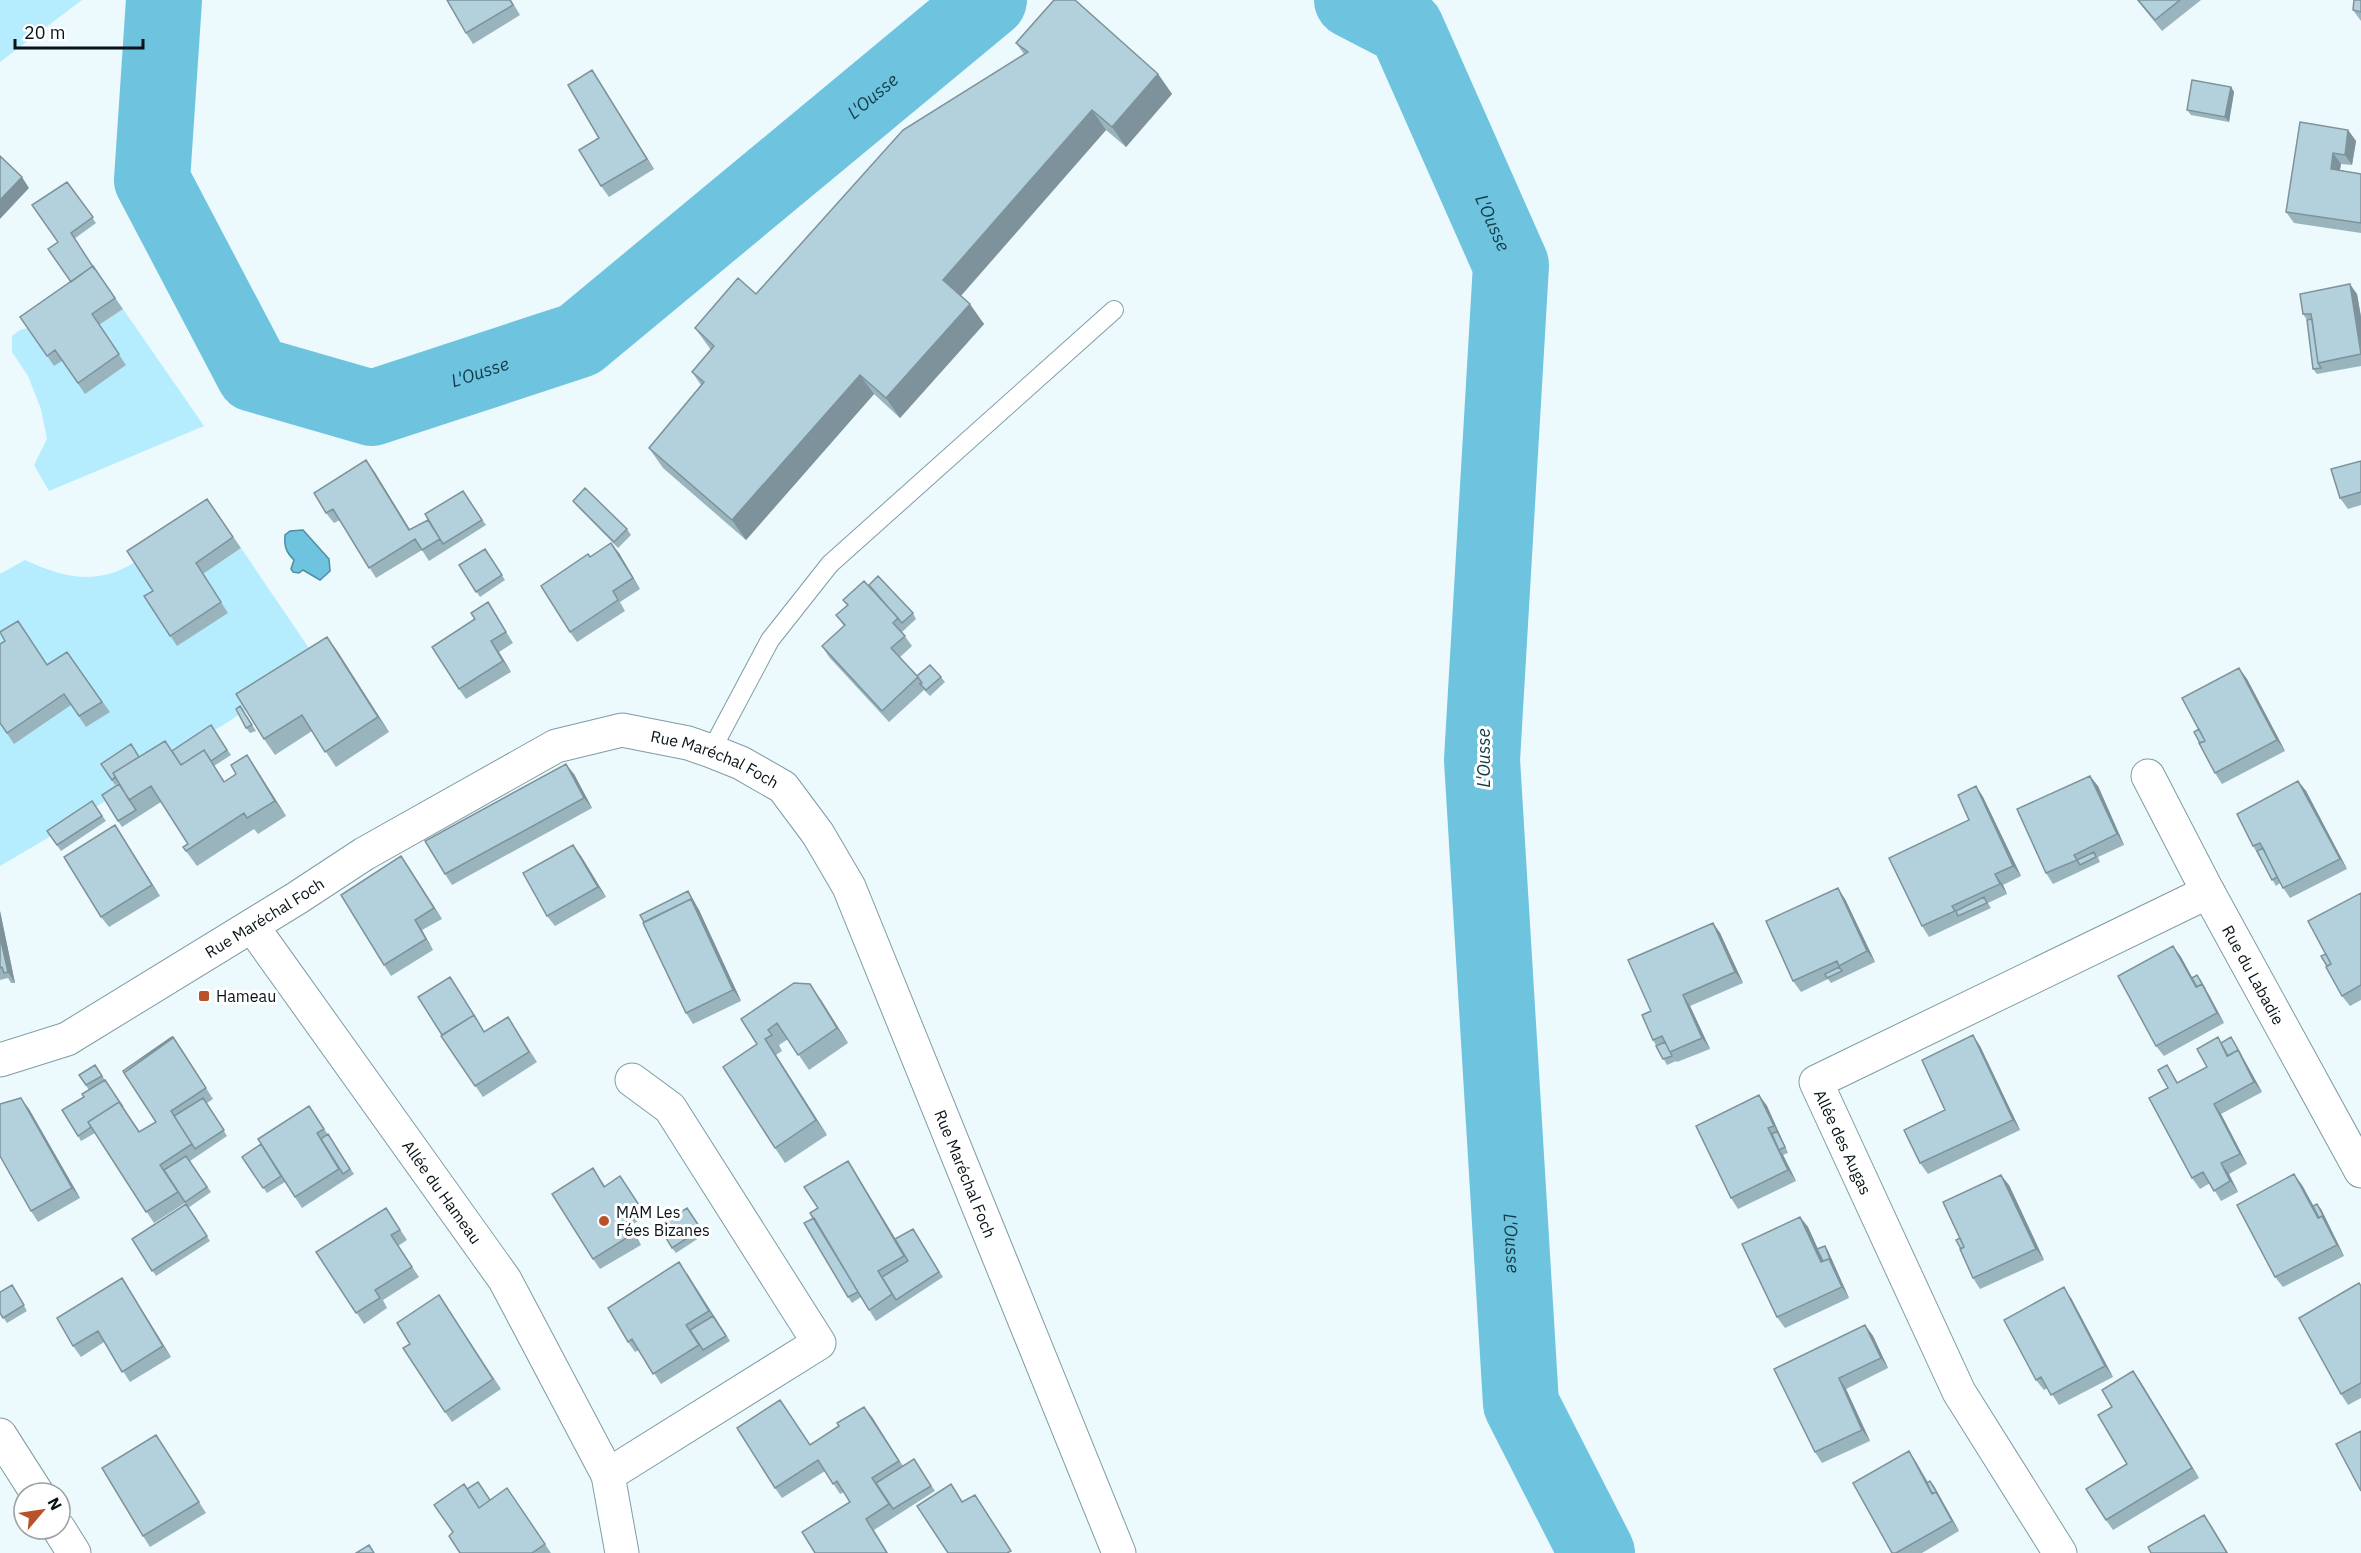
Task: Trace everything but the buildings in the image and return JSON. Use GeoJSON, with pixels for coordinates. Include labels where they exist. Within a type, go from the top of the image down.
{"type":"FeatureCollection","features":[{"type":"Feature","properties":{"kind":"street","name":"Rue Maréchal Foch"},"geometry":{"type":"LineString","coordinates":[[0,1060],[67,1039],[252,926],[364,854],[556,746],[622,730],[688,743],[741,763],[783,787],[818,834],[849,887],[1119,1553]]}},
{"type":"Feature","properties":{"kind":"street","name":"Rue du Labadie"},"geometry":{"type":"LineString","coordinates":[[2148,776],[2208,892],[2361,1171]]}},
{"type":"Feature","properties":{"kind":"street","name":"Allée des Augas"},"geometry":{"type":"LineString","coordinates":[[2060,1553],[1959,1392],[1816,1082],[2208,892]]}},
{"type":"Feature","properties":{"kind":"street","name":"Allée du Hameau"},"geometry":{"type":"LineString","coordinates":[[252,926],[505,1280],[608,1475],[622,1553]]}},
{"type":"Feature","properties":{"kind":"street"},"geometry":{"type":"LineString","coordinates":[[608,1475],[819,1343],[670,1108],[632,1080]]}},
{"type":"Feature","properties":{"kind":"street"},"geometry":{"type":"LineString","coordinates":[[0,1435],[29,1481]]}},
{"type":"Feature","properties":{"kind":"lane"},"geometry":{"type":"LineString","coordinates":[[711,751],[770,640],[830,564],[1114,310]]}},
{"type":"Feature","properties":{"kind":"shaded area"},"geometry":{"type":"Polygon","coordinates":[[[0,0],[82,0],[0,62],[0,0]]]}},
{"type":"Feature","properties":{"kind":"shaded area"},"geometry":{"type":"Polygon","coordinates":[[[123,309],[204,426],[49,491],[34,465],[47,439],[41,409],[28,376],[12,352],[12,336],[28,328],[54,366],[62,361],[86,393],[99,325],[123,309]]]}},
{"type":"Feature","properties":{"kind":"shaded area"},"geometry":{"type":"Polygon","coordinates":[[[303,530],[329,559],[330,571],[320,580],[303,570],[299,573],[291,569],[294,560],[286,549],[285,535],[290,531],[303,530]]]}},
{"type":"Feature","properties":{"kind":"shaded area"},"geometry":{"type":"Polygon","coordinates":[[[241,548],[319,663],[51,836],[0,866],[0,722],[54,675],[0,660],[0,574],[25,560],[53,571],[80,577],[107,574],[121,570],[135,562],[203,574],[241,548]]]}},
{"type":"Feature","properties":{"kind":"waterway","name":"L'Ousse"},"geometry":{"type":"LineString","coordinates":[[164,0],[152,180],[254,374],[372,408],[579,340],[989,0]]}},
{"type":"Feature","properties":{"kind":"waterway","name":"L'Ousse"},"geometry":{"type":"LineString","coordinates":[[1352,0],[1406,28],[1511,265],[1482,760],[1521,1404],[1597,1553]]}},
{"type":"Feature","properties":{"kind":"place","name":"Hameau"},"geometry":{"type":"Point","coordinates":[204,996]}},
{"type":"Feature","properties":{"kind":"place","name":"MAM Les Fées Bizanes"},"geometry":{"type":"Point","coordinates":[604,1221]}}]}
